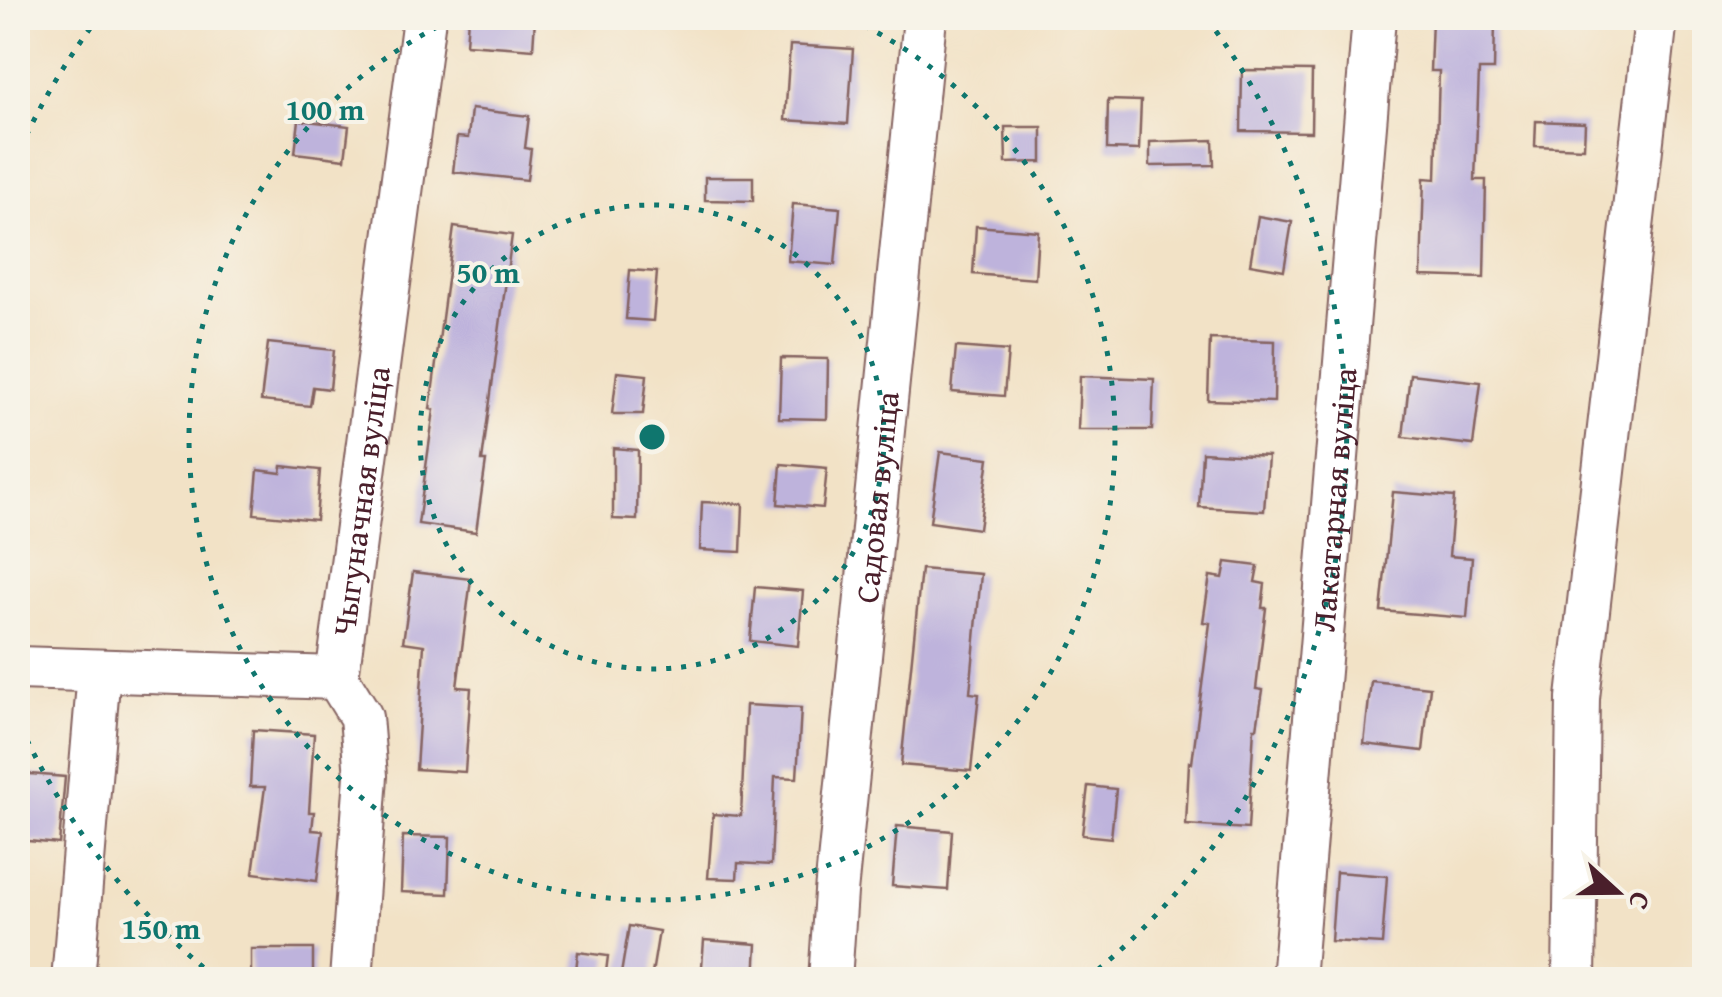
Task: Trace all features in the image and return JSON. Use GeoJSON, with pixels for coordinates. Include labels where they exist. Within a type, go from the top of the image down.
{"type":"FeatureCollection","features":[{"type":"Feature","properties":{"kind":"street","name":"Чыгуначная вуліца"},"geometry":{"type":"LineString","coordinates":[[350,980],[366,776],[361,716],[337,678],[424,18]]}},
{"type":"Feature","properties":{"kind":"street","name":"Садовая вуліца"},"geometry":{"type":"LineString","coordinates":[[830,980],[925,18]]}},
{"type":"Feature","properties":{"kind":"street","name":"Лакатарная вуліца"},"geometry":{"type":"LineString","coordinates":[[1293,980],[1374,18]]}},
{"type":"Feature","properties":{"kind":"street"},"geometry":{"type":"LineString","coordinates":[[1574,980],[1578,698],[1656,18]]}},
{"type":"Feature","properties":{"kind":"street"},"geometry":{"type":"LineString","coordinates":[[18,668],[337,678]]}},
{"type":"Feature","properties":{"kind":"street"},"geometry":{"type":"LineString","coordinates":[[73,980],[100,672]]}},
{"type":"Feature","properties":{"kind":"building"},"geometry":{"type":"Polygon","coordinates":[[[468,18],[535,18],[533,49],[466,44],[468,18]]]}},
{"type":"Feature","properties":{"kind":"building"},"geometry":{"type":"Polygon","coordinates":[[[1432,19],[1495,21],[1494,70],[1479,70],[1475,180],[1486,180],[1484,278],[1421,276],[1424,178],[1436,179],[1439,71],[1430,71],[1432,19]]]}},
{"type":"Feature","properties":{"kind":"building"},"geometry":{"type":"Polygon","coordinates":[[[790,45],[853,49],[848,124],[785,120],[790,45]]]}},
{"type":"Feature","properties":{"kind":"building"},"geometry":{"type":"Polygon","coordinates":[[[1242,70],[1312,71],[1311,132],[1241,131],[1242,70]]]}},
{"type":"Feature","properties":{"kind":"building"},"geometry":{"type":"Polygon","coordinates":[[[1108,100],[1141,101],[1139,150],[1107,149],[1108,100]]]}},
{"type":"Feature","properties":{"kind":"building"},"geometry":{"type":"Polygon","coordinates":[[[471,109],[529,116],[525,148],[531,149],[527,180],[453,172],[457,137],[468,138],[471,109]]]}},
{"type":"Feature","properties":{"kind":"building"},"geometry":{"type":"Polygon","coordinates":[[[299,120],[349,126],[345,159],[295,153],[299,120]]]}},
{"type":"Feature","properties":{"kind":"building"},"geometry":{"type":"Polygon","coordinates":[[[1536,121],[1585,123],[1584,148],[1535,146],[1536,121]]]}},
{"type":"Feature","properties":{"kind":"building"},"geometry":{"type":"Polygon","coordinates":[[[1005,127],[1042,127],[1042,162],[1006,163],[1005,127]]]}},
{"type":"Feature","properties":{"kind":"building"},"geometry":{"type":"Polygon","coordinates":[[[1213,140],[1214,165],[1150,166],[1150,142],[1213,140]]]}},
{"type":"Feature","properties":{"kind":"building"},"geometry":{"type":"Polygon","coordinates":[[[705,177],[753,177],[753,201],[705,200],[705,177]]]}},
{"type":"Feature","properties":{"kind":"building"},"geometry":{"type":"Polygon","coordinates":[[[793,204],[840,208],[835,265],[788,261],[793,204]]]}},
{"type":"Feature","properties":{"kind":"building"},"geometry":{"type":"Polygon","coordinates":[[[1258,216],[1292,222],[1284,270],[1250,264],[1258,216]]]}},
{"type":"Feature","properties":{"kind":"building"},"geometry":{"type":"Polygon","coordinates":[[[976,226],[1038,231],[1035,279],[973,274],[976,226]]]}},
{"type":"Feature","properties":{"kind":"building"},"geometry":{"type":"Polygon","coordinates":[[[454,227],[512,235],[476,532],[418,524],[454,227]]]}},
{"type":"Feature","properties":{"kind":"building"},"geometry":{"type":"Polygon","coordinates":[[[630,270],[657,272],[653,321],[626,319],[630,270]]]}},
{"type":"Feature","properties":{"kind":"building"},"geometry":{"type":"Polygon","coordinates":[[[1210,339],[1275,341],[1274,402],[1208,400],[1210,339]]]}},
{"type":"Feature","properties":{"kind":"building"},"geometry":{"type":"Polygon","coordinates":[[[268,343],[334,350],[330,389],[313,387],[310,406],[261,401],[268,343]]]}},
{"type":"Feature","properties":{"kind":"building"},"geometry":{"type":"Polygon","coordinates":[[[956,347],[1008,351],[1004,396],[952,392],[956,347]]]}},
{"type":"Feature","properties":{"kind":"building"},"geometry":{"type":"Polygon","coordinates":[[[781,358],[828,359],[827,419],[779,418],[781,358]]]}},
{"type":"Feature","properties":{"kind":"building"},"geometry":{"type":"Polygon","coordinates":[[[617,372],[647,375],[643,414],[612,414],[617,372]]]}},
{"type":"Feature","properties":{"kind":"building"},"geometry":{"type":"Polygon","coordinates":[[[1410,374],[1481,382],[1473,445],[1403,437],[1410,374]]]}},
{"type":"Feature","properties":{"kind":"building"},"geometry":{"type":"Polygon","coordinates":[[[1080,376],[1154,379],[1152,430],[1078,430],[1080,376]]]}},
{"type":"Feature","properties":{"kind":"building"},"geometry":{"type":"Polygon","coordinates":[[[613,448],[638,450],[637,520],[613,519],[613,448]]]}},
{"type":"Feature","properties":{"kind":"building"},"geometry":{"type":"Polygon","coordinates":[[[940,452],[989,458],[979,529],[930,522],[940,452]]]}},
{"type":"Feature","properties":{"kind":"building"},"geometry":{"type":"Polygon","coordinates":[[[1202,452],[1268,456],[1264,511],[1199,507],[1202,452]]]}},
{"type":"Feature","properties":{"kind":"building"},"geometry":{"type":"Polygon","coordinates":[[[781,464],[827,468],[823,508],[778,504],[781,464]]]}},
{"type":"Feature","properties":{"kind":"building"},"geometry":{"type":"Polygon","coordinates":[[[282,466],[320,470],[316,520],[254,514],[258,470],[281,473],[282,466]]]}},
{"type":"Feature","properties":{"kind":"building"},"geometry":{"type":"Polygon","coordinates":[[[1393,492],[1454,497],[1449,556],[1472,558],[1467,618],[1381,611],[1393,492]]]}},
{"type":"Feature","properties":{"kind":"building"},"geometry":{"type":"Polygon","coordinates":[[[702,502],[743,504],[741,552],[700,550],[702,502]]]}},
{"type":"Feature","properties":{"kind":"building"},"geometry":{"type":"Polygon","coordinates":[[[1226,562],[1258,566],[1255,582],[1265,584],[1262,608],[1266,608],[1256,689],[1263,690],[1254,728],[1248,829],[1186,825],[1189,762],[1192,763],[1210,623],[1203,622],[1210,576],[1223,578],[1226,562]]]}},
{"type":"Feature","properties":{"kind":"building"},"geometry":{"type":"Polygon","coordinates":[[[921,569],[981,574],[970,693],[979,694],[971,771],[901,765],[921,569]]]}},
{"type":"Feature","properties":{"kind":"building"},"geometry":{"type":"Polygon","coordinates":[[[413,572],[471,579],[457,687],[471,688],[465,772],[416,769],[424,645],[403,642],[413,572]]]}},
{"type":"Feature","properties":{"kind":"building"},"geometry":{"type":"Polygon","coordinates":[[[755,587],[803,591],[798,646],[750,641],[755,587]]]}},
{"type":"Feature","properties":{"kind":"building"},"geometry":{"type":"Polygon","coordinates":[[[1371,681],[1430,687],[1423,751],[1364,744],[1371,681]]]}},
{"type":"Feature","properties":{"kind":"building"},"geometry":{"type":"Polygon","coordinates":[[[746,705],[801,708],[797,778],[775,777],[771,865],[738,863],[737,879],[708,878],[713,814],[741,816],[746,705]]]}},
{"type":"Feature","properties":{"kind":"building"},"geometry":{"type":"Polygon","coordinates":[[[253,730],[314,734],[309,812],[314,812],[312,830],[323,831],[317,881],[253,873],[265,787],[250,787],[253,730]]]}},
{"type":"Feature","properties":{"kind":"building"},"geometry":{"type":"Polygon","coordinates":[[[18,773],[65,777],[59,844],[18,840],[18,773]]]}},
{"type":"Feature","properties":{"kind":"building"},"geometry":{"type":"Polygon","coordinates":[[[1088,786],[1116,789],[1111,838],[1082,835],[1088,786]]]}},
{"type":"Feature","properties":{"kind":"building"},"geometry":{"type":"Polygon","coordinates":[[[897,826],[952,831],[948,890],[892,886],[897,826]]]}},
{"type":"Feature","properties":{"kind":"building"},"geometry":{"type":"Polygon","coordinates":[[[403,836],[450,837],[448,894],[401,892],[403,836]]]}},
{"type":"Feature","properties":{"kind":"building"},"geometry":{"type":"Polygon","coordinates":[[[1336,872],[1387,876],[1382,944],[1331,941],[1336,872]]]}},
{"type":"Feature","properties":{"kind":"building"},"geometry":{"type":"Polygon","coordinates":[[[629,926],[659,931],[651,980],[620,980],[629,926]]]}},
{"type":"Feature","properties":{"kind":"building"},"geometry":{"type":"Polygon","coordinates":[[[704,940],[757,944],[755,980],[701,980],[704,940]]]}},
{"type":"Feature","properties":{"kind":"building"},"geometry":{"type":"Polygon","coordinates":[[[251,949],[313,949],[313,980],[251,980],[251,949]]]}},
{"type":"Feature","properties":{"kind":"building"},"geometry":{"type":"Polygon","coordinates":[[[578,952],[608,956],[605,980],[575,980],[578,952]]]}}]}
